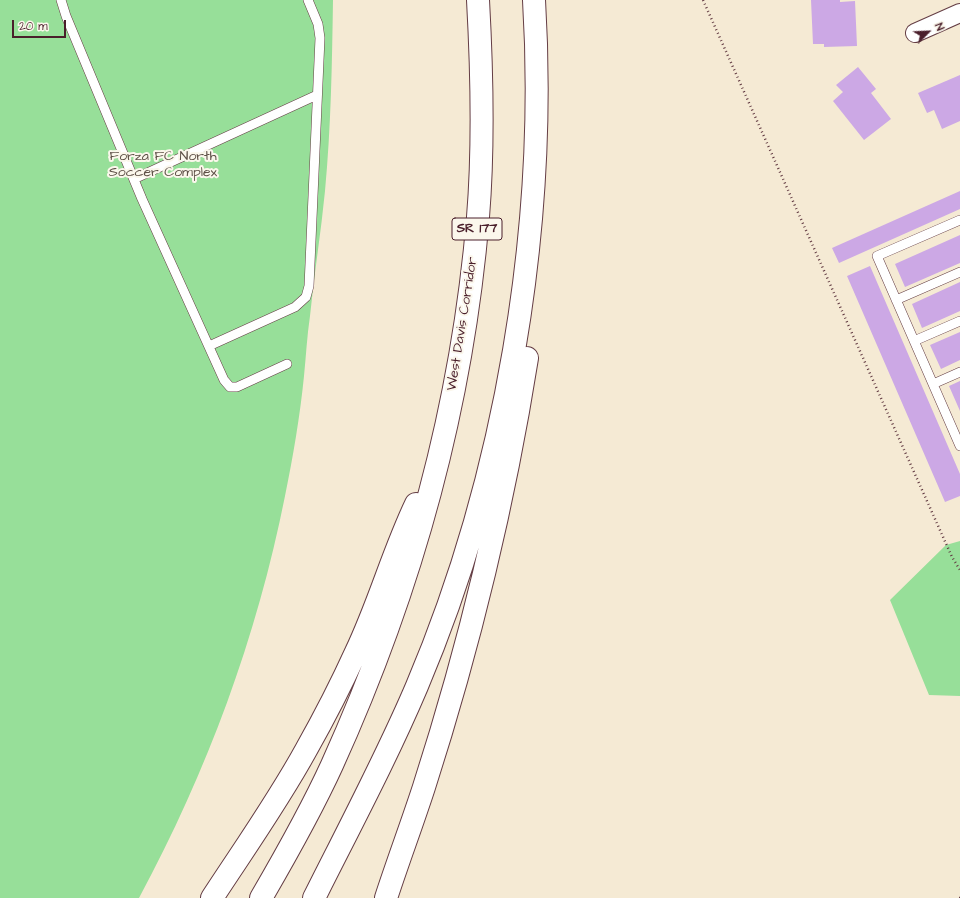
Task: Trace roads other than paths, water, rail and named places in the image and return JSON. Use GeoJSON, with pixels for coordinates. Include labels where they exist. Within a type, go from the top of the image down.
{"type":"FeatureCollection","features":[{"type":"Feature","properties":{"kind":"highway","name":"West Davis Corridor"},"geometry":{"type":"LineString","coordinates":[[439,456],[454,392],[465,329],[478,216],[482,125],[478,0]]}},
{"type":"Feature","properties":{"kind":"highway"},"geometry":{"type":"LineString","coordinates":[[314,898],[363,802],[417,685],[462,562],[497,436],[521,307],[534,177],[536,111],[534,0]]}},
{"type":"Feature","properties":{"kind":"highway"},"geometry":{"type":"LineString","coordinates":[[386,898],[424,787],[457,675],[486,564],[505,477],[521,399],[531,337],[528,245]]}},
{"type":"Feature","properties":{"kind":"highway"},"geometry":{"type":"LineString","coordinates":[[212,898],[274,803],[306,750],[358,647],[388,574],[404,530],[439,456]]}},
{"type":"Feature","properties":{"kind":"highway"},"geometry":{"type":"LineString","coordinates":[[261,898],[288,851],[331,766],[371,674],[404,582],[423,520],[439,456]]}},
{"type":"Feature","properties":{"kind":"street"},"geometry":{"type":"LineString","coordinates":[[915,33],[960,13]]}},
{"type":"Feature","properties":{"kind":"lane"},"geometry":{"type":"LineString","coordinates":[[61,0],[66,16],[134,179],[224,380],[230,387],[237,387],[287,364]]}},
{"type":"Feature","properties":{"kind":"lane"},"geometry":{"type":"LineString","coordinates":[[208,346],[295,307],[306,297],[309,286],[320,38],[318,24],[308,0]]}},
{"type":"Feature","properties":{"kind":"lane"},"geometry":{"type":"LineString","coordinates":[[134,179],[317,95]]}},
{"type":"Feature","properties":{"kind":"lane"},"geometry":{"type":"LineString","coordinates":[[960,220],[877,256],[960,446]]}},
{"type":"Feature","properties":{"kind":"lane"},"geometry":{"type":"LineString","coordinates":[[896,300],[960,272]]}},
{"type":"Feature","properties":{"kind":"lane"},"geometry":{"type":"LineString","coordinates":[[914,341],[960,321]]}},
{"type":"Feature","properties":{"kind":"lane"},"geometry":{"type":"LineString","coordinates":[[933,384],[960,372]]}},
{"type":"Feature","properties":{"kind":"park label","name":"Forza FC North Soccer Complex"},"geometry":{"type":"Point","coordinates":[163,166]}}]}
